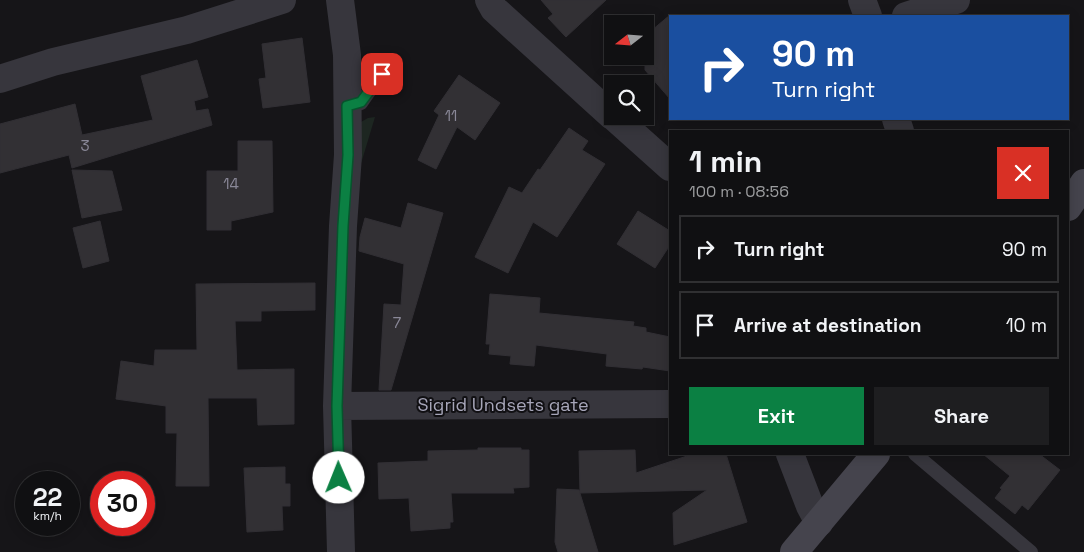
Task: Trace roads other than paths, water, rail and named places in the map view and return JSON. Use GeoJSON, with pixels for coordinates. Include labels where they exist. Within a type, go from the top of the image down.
{"type":"FeatureCollection","features":[{"type":"Feature","properties":{"kind":"street"},"geometry":{"type":"LineString","coordinates":[[0,79],[53,62],[187,30],[282,0]]}},
{"type":"Feature","properties":{"kind":"street"},"geometry":{"type":"LineString","coordinates":[[340,0],[347,55],[348,155],[343,226],[337,406],[341,552]]}},
{"type":"Feature","properties":{"kind":"street"},"geometry":{"type":"LineString","coordinates":[[489,0],[494,9],[604,108]]}},
{"type":"Feature","properties":{"kind":"street"},"geometry":{"type":"LineString","coordinates":[[862,0],[868,15]]}},
{"type":"Feature","properties":{"kind":"street"},"geometry":{"type":"LineString","coordinates":[[909,15],[956,0]]}},
{"type":"Feature","properties":{"kind":"street"},"geometry":{"type":"LineString","coordinates":[[623,125],[669,166]]}},
{"type":"Feature","properties":{"kind":"street"},"geometry":{"type":"LineString","coordinates":[[1069,206],[1084,183]]}},
{"type":"Feature","properties":{"kind":"street","name":"Sigrid Undsets gate"},"geometry":{"type":"LineString","coordinates":[[337,406],[669,404]]}},
{"type":"Feature","properties":{"kind":"street"},"geometry":{"type":"LineString","coordinates":[[790,455],[810,506],[819,523]]}},
{"type":"Feature","properties":{"kind":"street"},"geometry":{"type":"LineString","coordinates":[[794,552],[875,455]]}},
{"type":"Feature","properties":{"kind":"lane"},"geometry":{"type":"LineString","coordinates":[[347,106],[361,102],[382,74]]}},
{"type":"Feature","properties":{"kind":"lane"},"geometry":{"type":"LineString","coordinates":[[916,455],[1031,552]]}}]}
